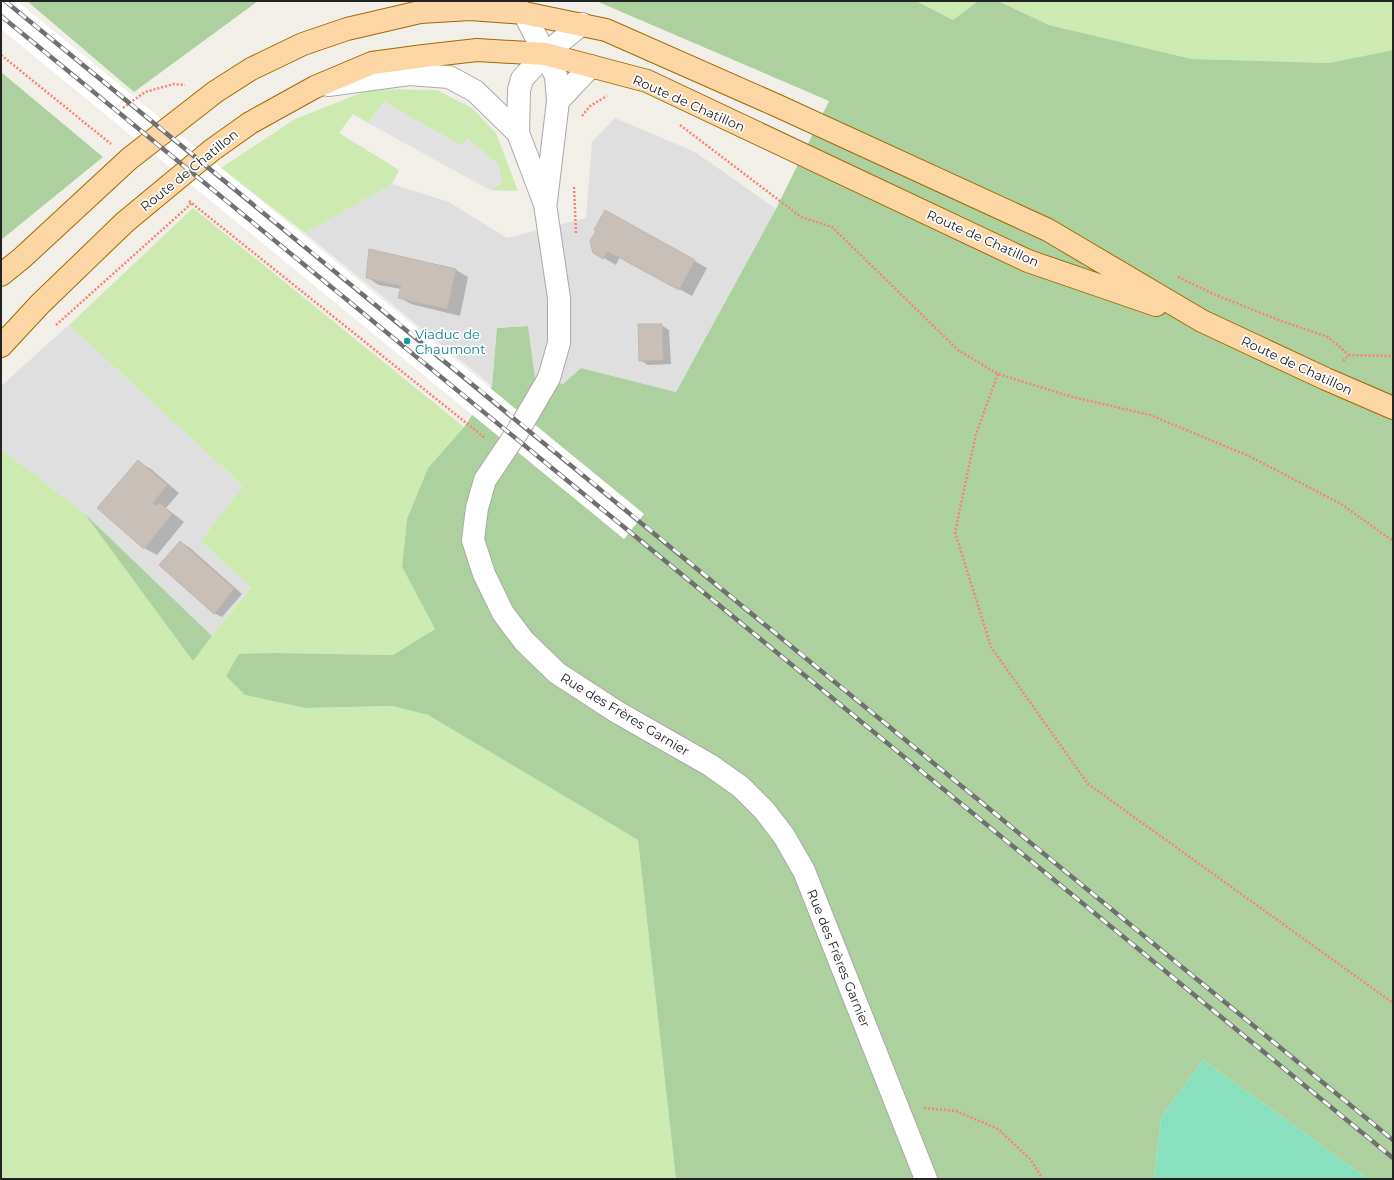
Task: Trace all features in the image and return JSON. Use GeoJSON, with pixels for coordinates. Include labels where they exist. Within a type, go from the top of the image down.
{"type":"FeatureCollection","features":[{"type":"Feature","properties":{"kind":"main road","name":"Route de Chatillon"},"geometry":{"type":"LineString","coordinates":[[1,275],[22,258],[129,159],[215,92],[251,69],[303,44],[347,29],[420,12],[470,9],[524,13],[606,30],[764,100],[1048,230],[1202,321],[1326,379],[1393,408]]}},
{"type":"Feature","properties":{"kind":"main road","name":"Route de Chatillon"},"geometry":{"type":"LineString","coordinates":[[1,346],[40,304],[125,222],[212,150],[250,123],[315,87],[372,63],[477,50],[545,54],[647,81],[1028,261],[1202,321]]}},
{"type":"Feature","properties":{"kind":"main road"},"geometry":{"type":"LineString","coordinates":[[1,287],[22,258]]}},
{"type":"Feature","properties":{"kind":"street","name":"Rue des Frères Garnier"},"geometry":{"type":"LineString","coordinates":[[524,13],[556,76],[558,102],[545,204]]}},
{"type":"Feature","properties":{"kind":"street","name":"Rue des Frères Garnier"},"geometry":{"type":"LineString","coordinates":[[582,24],[545,54],[522,79],[519,90],[518,133],[545,204],[559,298],[559,343],[549,378],[518,431],[485,480],[476,508],[473,540],[484,574],[503,613],[524,641],[557,673],[617,712],[710,765],[741,787],[764,810],[784,836],[804,871],[926,1179]]}},
{"type":"Feature","properties":{"kind":"street"},"geometry":{"type":"LineString","coordinates":[[558,102],[591,66]]}},
{"type":"Feature","properties":{"kind":"street"},"geometry":{"type":"LineString","coordinates":[[315,87],[409,74],[449,77],[475,91],[518,133]]}},
{"type":"Feature","properties":{"kind":"path"},"geometry":{"type":"LineString","coordinates":[[1,54],[129,159]]}},
{"type":"Feature","properties":{"kind":"path"},"geometry":{"type":"LineString","coordinates":[[123,108],[145,92],[174,84],[187,86]]}},
{"type":"Feature","properties":{"kind":"path"},"geometry":{"type":"LineString","coordinates":[[580,119],[590,106],[606,96],[613,98]]}},
{"type":"Feature","properties":{"kind":"path"},"geometry":{"type":"LineString","coordinates":[[678,123],[801,217],[832,227],[958,350],[998,374],[1069,396],[1150,415],[1249,456],[1341,504],[1393,541]]}},
{"type":"Feature","properties":{"kind":"path"},"geometry":{"type":"LineString","coordinates":[[573,183],[576,237]]}},
{"type":"Feature","properties":{"kind":"path"},"geometry":{"type":"LineString","coordinates":[[166,187],[192,203],[478,432]]}},
{"type":"Feature","properties":{"kind":"path"},"geometry":{"type":"LineString","coordinates":[[56,325],[192,203]]}},
{"type":"Feature","properties":{"kind":"path"},"geometry":{"type":"LineString","coordinates":[[1326,379],[1349,355],[1393,356]]}},
{"type":"Feature","properties":{"kind":"path"},"geometry":{"type":"LineString","coordinates":[[998,374],[976,434],[955,532],[991,647],[1088,784],[1393,1003]]}},
{"type":"Feature","properties":{"kind":"path"},"geometry":{"type":"LineString","coordinates":[[899,1110],[911,1106],[956,1111],[998,1129],[1030,1159],[1043,1179]]}},
{"type":"Feature","properties":{"kind":"shaded area"},"geometry":{"type":"Polygon","coordinates":[[[384,102],[462,146],[468,138],[499,165],[502,183],[490,190],[368,123],[384,102]]]}},
{"type":"Feature","properties":{"kind":"shaded area"},"geometry":{"type":"Polygon","coordinates":[[[615,118],[695,152],[776,209],[676,392],[581,368],[563,384],[535,378],[528,326],[497,328],[492,386],[305,233],[392,184],[449,202],[507,238],[586,218],[592,142],[615,118]]]}},
{"type":"Feature","properties":{"kind":"shaded area"},"geometry":{"type":"Polygon","coordinates":[[[69,325],[243,486],[201,541],[251,586],[212,636],[84,513],[1,449],[1,386],[69,325]]]}},
{"type":"Feature","properties":{"kind":"green space"},"geometry":{"type":"Polygon","coordinates":[[[27,1],[258,1],[134,92],[27,1]]]}},
{"type":"Feature","properties":{"kind":"green space"},"geometry":{"type":"Polygon","coordinates":[[[596,1],[916,1],[953,20],[978,1],[998,1],[1049,25],[1192,59],[1329,63],[1393,50],[1393,1179],[1368,1179],[1203,1060],[1161,1118],[1154,1179],[676,1179],[638,840],[428,715],[392,706],[305,708],[245,695],[226,676],[239,654],[276,653],[393,655],[435,629],[402,567],[407,519],[428,468],[464,427],[492,386],[497,328],[528,326],[535,378],[563,384],[581,368],[676,392],[776,209],[829,101],[596,1]]]}},
{"type":"Feature","properties":{"kind":"green space"},"geometry":{"type":"Polygon","coordinates":[[[916,1],[978,1],[953,20],[916,1]]]}},
{"type":"Feature","properties":{"kind":"green space"},"geometry":{"type":"Polygon","coordinates":[[[998,1],[1393,1],[1393,50],[1329,63],[1192,59],[1049,25],[998,1]]]}},
{"type":"Feature","properties":{"kind":"green space"},"geometry":{"type":"Polygon","coordinates":[[[1,72],[103,157],[1,240],[1,72]]]}},
{"type":"Feature","properties":{"kind":"green space"},"geometry":{"type":"Polygon","coordinates":[[[371,89],[437,90],[472,108],[496,133],[518,191],[490,190],[502,183],[468,139],[462,146],[384,102],[368,123],[353,114],[339,133],[399,170],[392,184],[305,233],[221,168],[295,119],[371,89]]]}},
{"type":"Feature","properties":{"kind":"green space"},"geometry":{"type":"Polygon","coordinates":[[[193,208],[464,427],[428,468],[407,519],[402,567],[435,629],[393,655],[276,653],[245,695],[305,708],[392,706],[428,715],[638,840],[676,1179],[1,1179],[1,449],[84,513],[193,660],[251,587],[201,541],[243,486],[69,325],[193,208]]]}},
{"type":"Feature","properties":{"kind":"green space"},"geometry":{"type":"Polygon","coordinates":[[[84,513],[212,636],[193,661],[84,513]]]}},
{"type":"Feature","properties":{"kind":"green space"},"geometry":{"type":"Polygon","coordinates":[[[1203,1060],[1368,1179],[1154,1179],[1161,1118],[1203,1060]]]}},
{"type":"Feature","properties":{"kind":"pier","name":"Viaduc de Chaumont"},"geometry":{"type":"Polygon","coordinates":[[[1,1],[17,1],[644,514],[624,539],[1,29],[1,1]]]}},
{"type":"Feature","properties":{"kind":"building"},"geometry":{"type":"Polygon","coordinates":[[[605,210],[695,260],[679,290],[607,251],[603,259],[593,253],[590,241],[605,210]]]}},
{"type":"Feature","properties":{"kind":"building"},"geometry":{"type":"Polygon","coordinates":[[[369,249],[456,269],[447,309],[398,298],[401,286],[366,278],[369,249]]]}},
{"type":"Feature","properties":{"kind":"building"},"geometry":{"type":"Polygon","coordinates":[[[638,324],[662,324],[663,360],[639,361],[638,324]]]}},
{"type":"Feature","properties":{"kind":"building"},"geometry":{"type":"Polygon","coordinates":[[[138,460],[167,485],[153,503],[157,506],[160,503],[172,514],[144,549],[97,508],[138,460]]]}},
{"type":"Feature","properties":{"kind":"building"},"geometry":{"type":"Polygon","coordinates":[[[180,541],[234,589],[214,614],[159,565],[180,541]]]}},
{"type":"Feature","properties":{"kind":"railway"},"geometry":{"type":"LineString","coordinates":[[5,1],[1393,1140]]}},
{"type":"Feature","properties":{"kind":"railway"},"geometry":{"type":"LineString","coordinates":[[1,16],[1393,1158]]}},
{"type":"Feature","properties":{"kind":"place","name":"Viaduc de Chaumont"},"geometry":{"type":"Point","coordinates":[407,341]}}]}
